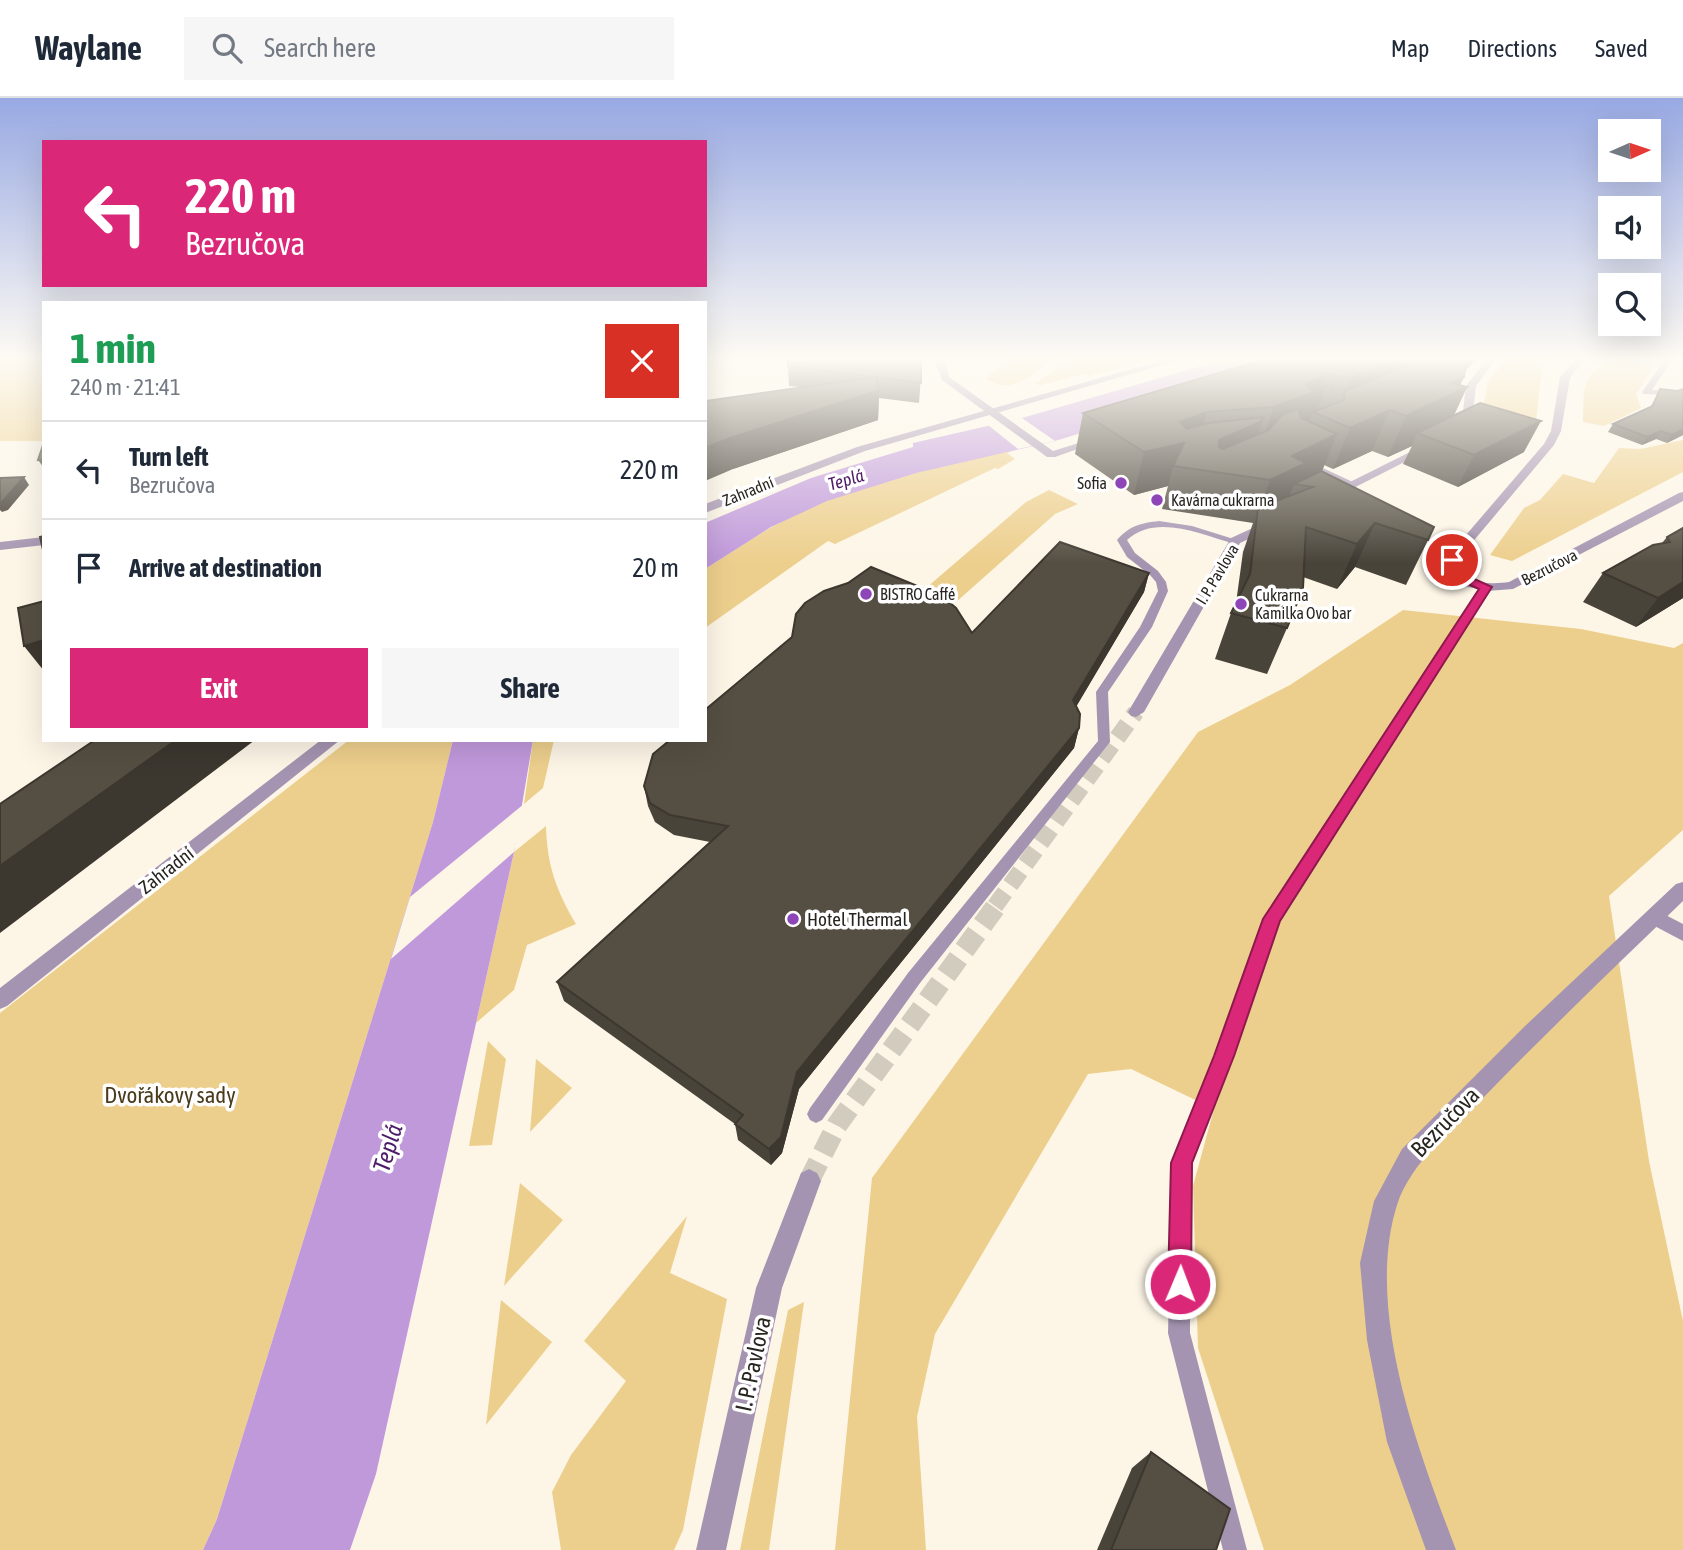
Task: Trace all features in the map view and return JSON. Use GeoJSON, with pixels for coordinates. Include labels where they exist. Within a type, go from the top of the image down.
{"type":"FeatureCollection","features":[{"type":"Feature","properties":{"kind":"street","name":"Zahradní"},"geometry":{"type":"LineString","coordinates":[[707,508],[780,477],[861,449],[940,427]]}},
{"type":"Feature","properties":{"kind":"street"},"geometry":{"type":"LineString","coordinates":[[1013,427],[1051,455],[1115,435]]}},
{"type":"Feature","properties":{"kind":"street"},"geometry":{"type":"LineString","coordinates":[[1452,435],[1460,427]]}},
{"type":"Feature","properties":{"kind":"street"},"geometry":{"type":"LineString","coordinates":[[1486,587],[1470,583],[1456,574],[1452,560],[1549,445],[1557,427]]}},
{"type":"Feature","properties":{"kind":"street"},"geometry":{"type":"LineString","coordinates":[[1316,502],[1441,440]]}},
{"type":"Feature","properties":{"kind":"street","name":"Bezručova"},"geometry":{"type":"LineString","coordinates":[[1486,587],[1513,585],[1683,496]]}},
{"type":"Feature","properties":{"kind":"street","name":"I. P. Pavlova"},"geometry":{"type":"LineString","coordinates":[[1136,712],[1235,541],[1280,519]]}},
{"type":"Feature","properties":{"kind":"street"},"geometry":{"type":"LineString","coordinates":[[0,546],[42,541]]}},
{"type":"Feature","properties":{"kind":"street","name":"Zahradní"},"geometry":{"type":"LineString","coordinates":[[0,1000],[329,742]]}},
{"type":"Feature","properties":{"kind":"street","name":"Bezručova"},"geometry":{"type":"LineString","coordinates":[[1441,1550],[1401,1442],[1380,1340],[1373,1263],[1386,1201],[1410,1157],[1531,1034],[1683,889]]}},
{"type":"Feature","properties":{"kind":"street"},"geometry":{"type":"LineString","coordinates":[[1654,917],[1683,933]]}},
{"type":"Feature","properties":{"kind":"street","name":"I. P. Pavlova"},"geometry":{"type":"LineString","coordinates":[[711,1550],[769,1288],[808,1181]]}},
{"type":"Feature","properties":{"kind":"lane"},"geometry":{"type":"LineString","coordinates":[[1291,457],[1352,484]]}},
{"type":"Feature","properties":{"kind":"lane"},"geometry":{"type":"LineString","coordinates":[[816,1114],[915,978],[1104,742],[1102,692],[1146,627],[1163,591],[1161,582],[1154,573],[1130,555],[1124,547],[1122,540],[1126,534],[1144,524],[1168,525],[1235,541]]}},
{"type":"Feature","properties":{"kind":"lane"},"geometry":{"type":"LineString","coordinates":[[1235,1550],[1179,1333],[1181,1163],[1224,1056],[1272,919],[1486,587]]}},
{"type":"Feature","properties":{"kind":"green space"},"geometry":{"type":"Polygon","coordinates":[[[0,427],[42,427],[42,441],[0,441],[0,427]]]}},
{"type":"Feature","properties":{"kind":"green space"},"geometry":{"type":"Polygon","coordinates":[[[1683,440],[1683,472],[1512,561],[1490,555],[1524,508],[1540,500],[1563,474],[1594,483],[1619,448],[1640,449],[1683,440]]]}},
{"type":"Feature","properties":{"kind":"green space"},"geometry":{"type":"Polygon","coordinates":[[[1018,449],[1007,453],[1015,459],[998,469],[995,468],[835,544],[828,541],[707,627],[707,568],[773,526],[823,502],[877,483],[1018,449]]]}},
{"type":"Feature","properties":{"kind":"green space"},"geometry":{"type":"Polygon","coordinates":[[[1049,490],[1078,504],[1055,514],[955,603],[926,588],[1026,502],[1049,490]]]}},
{"type":"Feature","properties":{"kind":"green space"},"geometry":{"type":"Polygon","coordinates":[[[1403,610],[1581,629],[1674,648],[1683,643],[1683,830],[1609,896],[1649,1161],[1683,1321],[1683,1550],[1264,1550],[1198,1348],[1193,1186],[1214,1109],[1131,1069],[1088,1074],[935,1334],[917,1417],[926,1550],[835,1550],[872,1178],[1198,732],[1290,685],[1403,610]]]}},
{"type":"Feature","properties":{"kind":"green space","name":"Dvořákovy sady"},"geometry":{"type":"Polygon","coordinates":[[[346,742],[453,742],[433,822],[217,1519],[203,1550],[0,1550],[0,1013],[346,742]]]}},
{"type":"Feature","properties":{"kind":"green space"},"geometry":{"type":"Polygon","coordinates":[[[533,742],[554,742],[543,788],[524,804],[533,742]]]}},
{"type":"Feature","properties":{"kind":"green space"},"geometry":{"type":"Polygon","coordinates":[[[546,826],[548,853],[554,877],[576,924],[527,945],[514,990],[476,1023],[514,852],[546,826]]]}},
{"type":"Feature","properties":{"kind":"green space"},"geometry":{"type":"Polygon","coordinates":[[[488,1041],[506,1059],[492,1145],[469,1146],[488,1041]]]}},
{"type":"Feature","properties":{"kind":"green space"},"geometry":{"type":"Polygon","coordinates":[[[536,1059],[572,1088],[530,1132],[536,1059]]]}},
{"type":"Feature","properties":{"kind":"green space"},"geometry":{"type":"Polygon","coordinates":[[[520,1183],[563,1220],[504,1286],[520,1183]]]}},
{"type":"Feature","properties":{"kind":"green space"},"geometry":{"type":"Polygon","coordinates":[[[687,1216],[670,1273],[727,1299],[683,1530],[674,1550],[561,1550],[552,1492],[571,1455],[626,1381],[584,1341],[687,1216]]]}},
{"type":"Feature","properties":{"kind":"green space"},"geometry":{"type":"Polygon","coordinates":[[[501,1300],[552,1342],[486,1425],[501,1300]]]}},
{"type":"Feature","properties":{"kind":"green space"},"geometry":{"type":"Polygon","coordinates":[[[804,1302],[769,1550],[740,1550],[788,1310],[804,1302]]]}},
{"type":"Feature","properties":{"kind":"water","name":"Teplá"},"geometry":{"type":"Polygon","coordinates":[[[984,427],[1102,427],[1055,441],[916,473],[827,501],[771,527],[707,568],[707,522],[811,478],[913,447],[913,443],[984,427]]]}},
{"type":"Feature","properties":{"kind":"water","name":"Teplá"},"geometry":{"type":"Polygon","coordinates":[[[453,742],[533,742],[514,852],[376,1474],[350,1550],[203,1550],[217,1519],[433,822],[453,742]]]}},
{"type":"Feature","properties":{"kind":"pier"},"geometry":{"type":"Polygon","coordinates":[[[990,427],[1035,427],[1055,441],[1018,449],[990,427]]]}},
{"type":"Feature","properties":{"kind":"pier"},"geometry":{"type":"Polygon","coordinates":[[[524,804],[514,852],[391,959],[410,897],[524,804]]]}},
{"type":"Feature","properties":{"kind":"building"},"geometry":{"type":"Polygon","coordinates":[[[707,427],[765,427],[707,447],[707,427]]]}},
{"type":"Feature","properties":{"kind":"building"},"geometry":{"type":"Polygon","coordinates":[[[1105,427],[1185,427],[1187,429],[1249,427],[1219,440],[1219,447],[1223,449],[1272,427],[1321,427],[1337,434],[1292,456],[1306,463],[1270,480],[1173,466],[1184,443],[1144,452],[1105,427]]]}},
{"type":"Feature","properties":{"kind":"building"},"geometry":{"type":"Polygon","coordinates":[[[1430,427],[1530,427],[1474,455],[1417,433],[1430,427]]]}},
{"type":"Feature","properties":{"kind":"building"},"geometry":{"type":"Polygon","coordinates":[[[1620,427],[1683,427],[1672,435],[1661,431],[1647,437],[1620,427]]]}},
{"type":"Feature","properties":{"kind":"building"},"geometry":{"type":"Polygon","coordinates":[[[1321,471],[1434,527],[1428,540],[1375,523],[1357,544],[1306,527],[1303,588],[1287,628],[1231,613],[1250,574],[1258,508],[1313,487],[1294,484],[1321,471]]]}},
{"type":"Feature","properties":{"kind":"building"},"geometry":{"type":"Polygon","coordinates":[[[24,477],[2,502],[0,502],[0,478],[24,477]]]}},
{"type":"Feature","properties":{"kind":"building"},"geometry":{"type":"Polygon","coordinates":[[[1683,528],[1683,582],[1658,598],[1603,573],[1653,545],[1670,542],[1667,537],[1683,528]]]}},
{"type":"Feature","properties":{"kind":"building","name":"Hotel Thermal"},"geometry":{"type":"Polygon","coordinates":[[[1060,542],[1149,573],[1073,700],[1080,714],[1079,728],[797,1072],[781,1137],[769,1149],[735,1124],[743,1115],[557,982],[728,826],[670,815],[650,803],[644,786],[653,754],[668,742],[707,742],[707,708],[792,637],[796,614],[805,603],[824,591],[848,583],[871,567],[942,596],[956,608],[972,633],[1060,542]]]}},
{"type":"Feature","properties":{"kind":"building"},"geometry":{"type":"Polygon","coordinates":[[[42,602],[42,641],[24,646],[18,608],[42,602]]]}},
{"type":"Feature","properties":{"kind":"building"},"geometry":{"type":"Polygon","coordinates":[[[92,742],[173,742],[0,866],[0,804],[92,742]]]}},
{"type":"Feature","properties":{"kind":"building"},"geometry":{"type":"Polygon","coordinates":[[[1151,1452],[1230,1509],[1216,1550],[1111,1550],[1151,1452]]]}},
{"type":"Feature","properties":{"kind":"tunnel"},"geometry":{"type":"LineString","coordinates":[[995,906],[1136,712]]}},
{"type":"Feature","properties":{"kind":"tunnel"},"geometry":{"type":"LineString","coordinates":[[809,1181],[837,1125],[997,905]]}},
{"type":"Feature","properties":{"kind":"place","name":"Sofia"},"geometry":{"type":"Point","coordinates":[1121,483]}},
{"type":"Feature","properties":{"kind":"place","name":"Kavárna cukrarna"},"geometry":{"type":"Point","coordinates":[1157,500]}},
{"type":"Feature","properties":{"kind":"place","name":"BISTRO Caffé"},"geometry":{"type":"Point","coordinates":[866,594]}},
{"type":"Feature","properties":{"kind":"place","name":"Cukrarna Kamilka Ovo bar"},"geometry":{"type":"Point","coordinates":[1241,604]}},
{"type":"Feature","properties":{"kind":"place","name":"Hotel Thermal"},"geometry":{"type":"Point","coordinates":[793,919]}},
{"type":"Feature","properties":{"kind":"route"},"geometry":{"type":"LineString","coordinates":[[1180,1284],[1181,1163],[1224,1056],[1272,919],[1486,587],[1463,580],[1453,570],[1452,560]]}}]}
